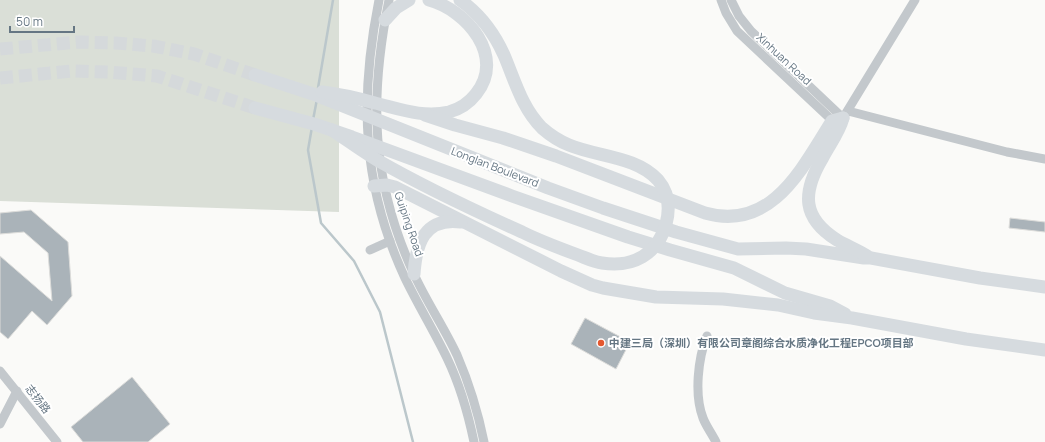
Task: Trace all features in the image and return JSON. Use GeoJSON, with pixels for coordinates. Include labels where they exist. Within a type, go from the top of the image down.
{"type":"FeatureCollection","features":[{"type":"Feature","properties":{"kind":"highway"},"geometry":{"type":"LineString","coordinates":[[385,20],[396,8],[409,0]]}},
{"type":"Feature","properties":{"kind":"highway"},"geometry":{"type":"LineString","coordinates":[[425,115],[436,115],[451,112],[468,103],[479,91],[487,64],[483,46],[472,27],[441,4],[429,0]]}},
{"type":"Feature","properties":{"kind":"highway"},"geometry":{"type":"LineString","coordinates":[[332,130],[376,159],[428,187],[483,215],[569,252],[603,263],[633,261],[649,253],[659,241],[667,220],[669,206],[667,195],[660,182],[654,176],[632,163],[568,145],[549,134],[534,119],[522,100],[504,55],[492,32],[472,10],[460,0]]}},
{"type":"Feature","properties":{"kind":"highway","name":"Longlan Boulevard"},"geometry":{"type":"LineString","coordinates":[[255,75],[300,90],[541,185],[634,219],[738,249],[806,249],[867,257],[980,278],[1045,287]]}},
{"type":"Feature","properties":{"kind":"highway"},"geometry":{"type":"LineString","coordinates":[[300,90],[351,97],[425,115],[455,126],[503,138],[546,152],[715,216],[730,217],[745,215],[766,206],[774,200],[782,193],[841,120]]}},
{"type":"Feature","properties":{"kind":"highway","name":"Longlan Boulevard"},"geometry":{"type":"LineString","coordinates":[[255,108],[332,130],[526,202],[628,237],[734,268],[785,293],[834,312]]}},
{"type":"Feature","properties":{"kind":"highway"},"geometry":{"type":"LineString","coordinates":[[841,120],[815,172],[809,191],[809,209],[815,221],[829,234],[867,257]]}},
{"type":"Feature","properties":{"kind":"highway"},"geometry":{"type":"LineString","coordinates":[[379,186],[395,187],[575,278],[592,285],[623,293],[656,297],[750,302],[834,312],[852,318],[966,339],[1045,350]]}},
{"type":"Feature","properties":{"kind":"highway"},"geometry":{"type":"LineString","coordinates":[[414,274],[417,250],[420,242],[427,233],[436,226],[444,223],[466,223]]}},
{"type":"Feature","properties":{"kind":"street","name":"Guiping Road"},"geometry":{"type":"LineString","coordinates":[[379,0],[370,52],[366,107],[367,137],[379,186],[397,233],[414,274],[459,361],[475,405],[484,442]]}},
{"type":"Feature","properties":{"kind":"street","name":"Guiping Road"},"geometry":{"type":"LineString","coordinates":[[389,0],[378,72],[376,107],[379,206],[390,241],[405,278],[448,360],[466,407],[474,442]]}},
{"type":"Feature","properties":{"kind":"street","name":"Xinhuan Road"},"geometry":{"type":"LineString","coordinates":[[721,0],[726,13],[737,31],[841,120]]}},
{"type":"Feature","properties":{"kind":"street","name":"Xinhuan Road"},"geometry":{"type":"LineString","coordinates":[[731,0],[739,16],[748,28],[841,120]]}},
{"type":"Feature","properties":{"kind":"street"},"geometry":{"type":"LineString","coordinates":[[915,0],[841,120],[1045,159]]}},
{"type":"Feature","properties":{"kind":"street"},"geometry":{"type":"LineString","coordinates":[[370,250],[390,241]]}},
{"type":"Feature","properties":{"kind":"street"},"geometry":{"type":"LineString","coordinates":[[707,336],[701,353],[699,369],[699,403],[705,423],[716,442]]}},
{"type":"Feature","properties":{"kind":"street","name":"志扬路"},"geometry":{"type":"LineString","coordinates":[[0,371],[57,442]]}},
{"type":"Feature","properties":{"kind":"street"},"geometry":{"type":"LineString","coordinates":[[0,424],[17,391]]}},
{"type":"Feature","properties":{"kind":"shaded area"},"geometry":{"type":"Polygon","coordinates":[[[0,0],[339,0],[339,212],[0,201],[0,0]]]}},
{"type":"Feature","properties":{"kind":"building"},"geometry":{"type":"Polygon","coordinates":[[[31,210],[68,242],[72,296],[47,325],[32,311],[8,339],[0,332],[0,256],[52,301],[48,253],[24,232],[0,234],[0,213],[31,210]]]}},
{"type":"Feature","properties":{"kind":"building"},"geometry":{"type":"Polygon","coordinates":[[[1010,218],[1045,222],[1045,232],[1009,228],[1010,218]]]}},
{"type":"Feature","properties":{"kind":"building","name":"中建三局（深圳）有限公司章阁综合水质净化工程EPCO项目部"},"geometry":{"type":"Polygon","coordinates":[[[585,318],[630,342],[616,369],[571,344],[585,318]]]}},
{"type":"Feature","properties":{"kind":"building"},"geometry":{"type":"Polygon","coordinates":[[[132,377],[170,424],[148,442],[83,442],[71,427],[132,377]]]}},
{"type":"Feature","properties":{"kind":"waterway"},"geometry":{"type":"LineString","coordinates":[[318,88],[333,0]]}},
{"type":"Feature","properties":{"kind":"waterway"},"geometry":{"type":"LineString","coordinates":[[313,120],[317,99]]}},
{"type":"Feature","properties":{"kind":"waterway"},"geometry":{"type":"LineString","coordinates":[[312,127],[308,150],[321,223],[354,261],[380,312],[413,442]]}},
{"type":"Feature","properties":{"kind":"tunnel"},"geometry":{"type":"LineString","coordinates":[[0,49],[79,42],[153,46],[194,54],[255,75]]}},
{"type":"Feature","properties":{"kind":"tunnel"},"geometry":{"type":"LineString","coordinates":[[0,78],[72,71],[157,76],[255,108]]}},
{"type":"Feature","properties":{"kind":"place","name":"中建三局（深圳）有限公司章阁综合水质净化工程EPCO项目部"},"geometry":{"type":"Point","coordinates":[601,343]}}]}
